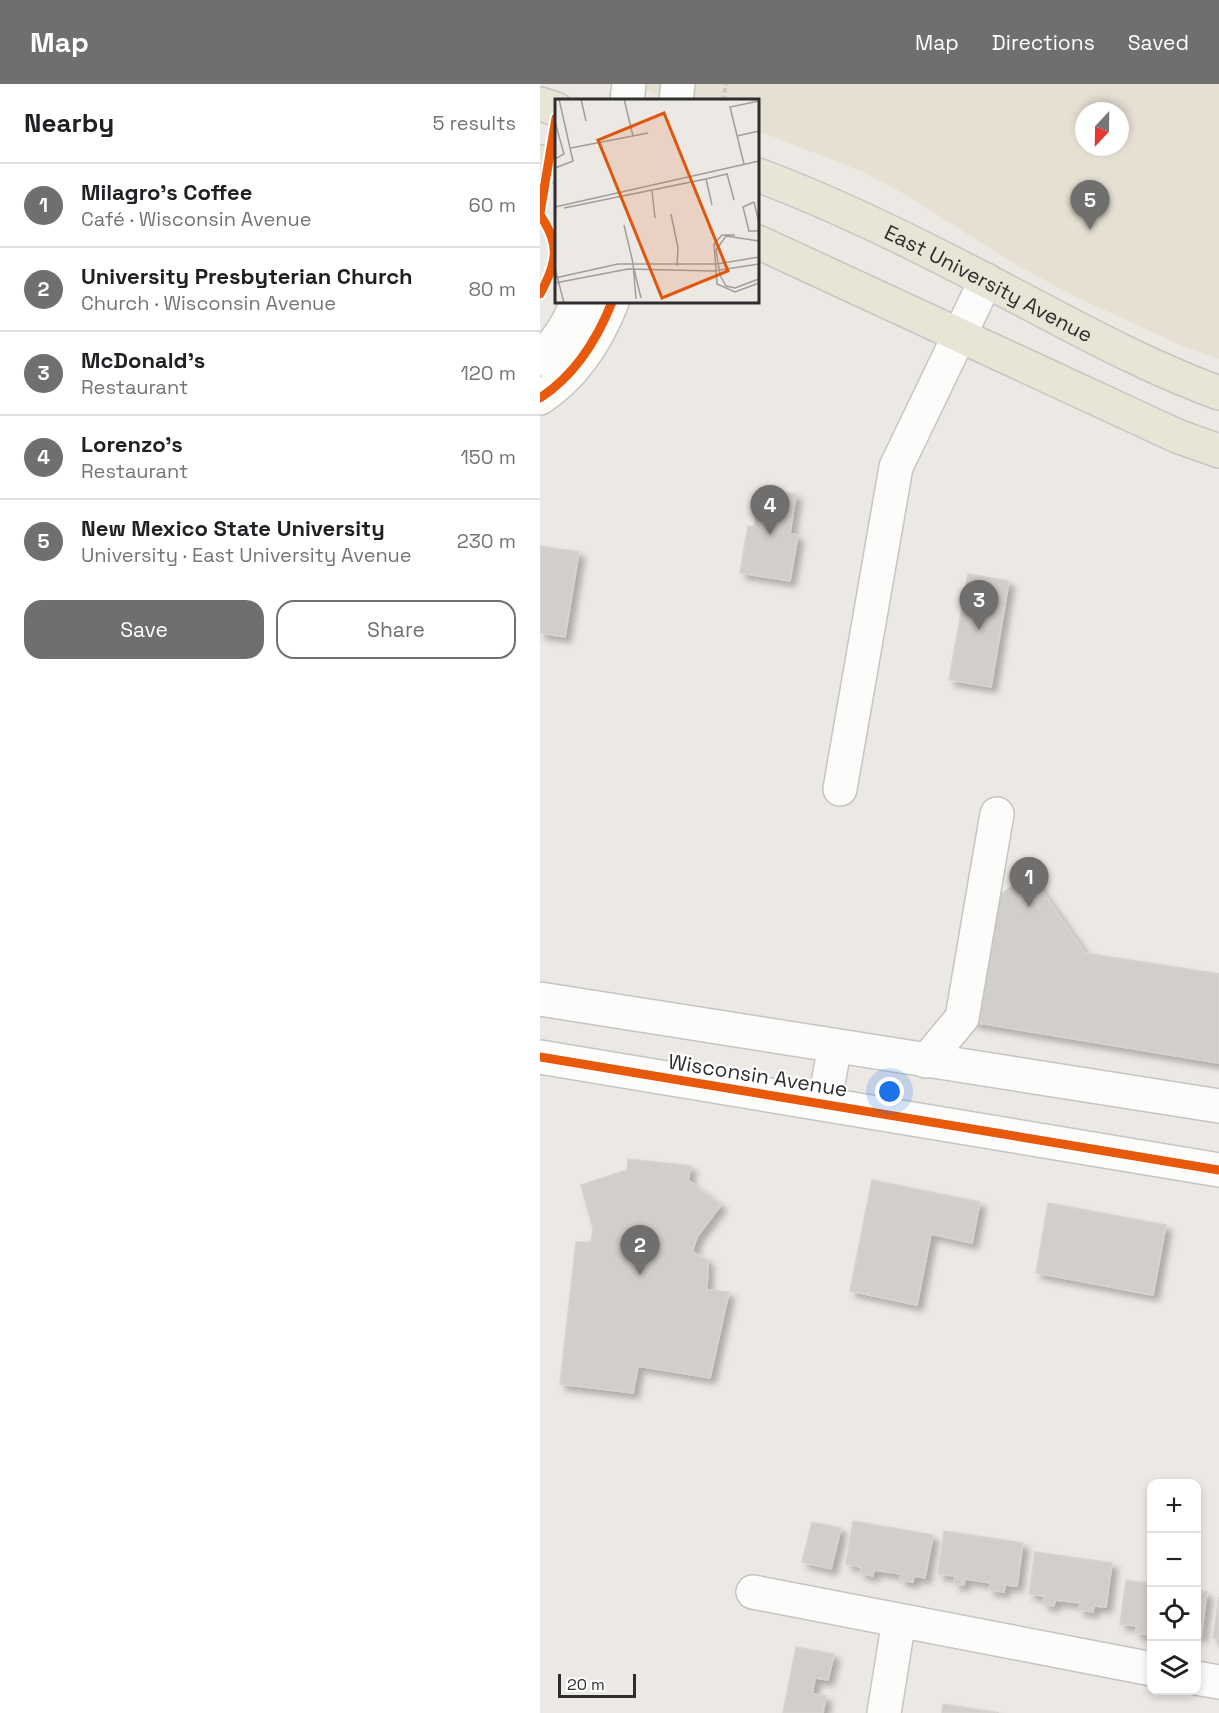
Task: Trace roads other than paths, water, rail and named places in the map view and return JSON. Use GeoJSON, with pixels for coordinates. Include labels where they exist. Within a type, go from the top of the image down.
{"type":"FeatureCollection","features":[{"type":"Feature","properties":{"kind":"main road"},"geometry":{"type":"LineString","coordinates":[[540,104],[555,109]]}},
{"type":"Feature","properties":{"kind":"main road"},"geometry":{"type":"LineString","coordinates":[[540,162],[555,166]]}},
{"type":"Feature","properties":{"kind":"main road","name":"East University Avenue"},"geometry":{"type":"LineString","coordinates":[[759,175],[804,192],[863,219],[1137,359],[1219,393]]}},
{"type":"Feature","properties":{"kind":"main road"},"geometry":{"type":"LineString","coordinates":[[759,242],[1177,436],[1219,451]]}},
{"type":"Feature","properties":{"kind":"street"},"geometry":{"type":"LineString","coordinates":[[627,99],[630,84]]}},
{"type":"Feature","properties":{"kind":"street"},"geometry":{"type":"LineString","coordinates":[[676,99],[678,84]]}},
{"type":"Feature","properties":{"kind":"street"},"geometry":{"type":"LineString","coordinates":[[840,789],[896,467],[986,280]]}},
{"type":"Feature","properties":{"kind":"street"},"geometry":{"type":"LineString","coordinates":[[540,359],[561,332],[576,303]]}},
{"type":"Feature","properties":{"kind":"street"},"geometry":{"type":"LineString","coordinates":[[540,398],[569,375],[585,355],[612,303]]}},
{"type":"Feature","properties":{"kind":"street"},"geometry":{"type":"LineString","coordinates":[[926,1061],[962,1018],[997,814]]}},
{"type":"Feature","properties":{"kind":"street"},"geometry":{"type":"LineString","coordinates":[[540,999],[1219,1106]]}},
{"type":"Feature","properties":{"kind":"street"},"geometry":{"type":"LineString","coordinates":[[824,1104],[835,1046]]}},
{"type":"Feature","properties":{"kind":"street","name":"Wisconsin Avenue"},"geometry":{"type":"LineString","coordinates":[[540,1057],[1219,1170]]}},
{"type":"Feature","properties":{"kind":"street"},"geometry":{"type":"LineString","coordinates":[[753,1592],[1147,1668]]}},
{"type":"Feature","properties":{"kind":"street"},"geometry":{"type":"LineString","coordinates":[[884,1713],[899,1620]]}},
{"type":"Feature","properties":{"kind":"street"},"geometry":{"type":"LineString","coordinates":[[1201,1679],[1219,1682]]}},
{"type":"Feature","properties":{"kind":"place","name":"New Mexico State University"},"geometry":{"type":"Point","coordinates":[1090,230]}},
{"type":"Feature","properties":{"kind":"place","name":"Lorenzo's"},"geometry":{"type":"Point","coordinates":[770,535]}},
{"type":"Feature","properties":{"kind":"place","name":"McDonald's"},"geometry":{"type":"Point","coordinates":[979,630]}},
{"type":"Feature","properties":{"kind":"place","name":"Milagro's Coffee"},"geometry":{"type":"Point","coordinates":[1029,907]}},
{"type":"Feature","properties":{"kind":"place","name":"University Presbyterian Church"},"geometry":{"type":"Point","coordinates":[640,1275]}}]}
